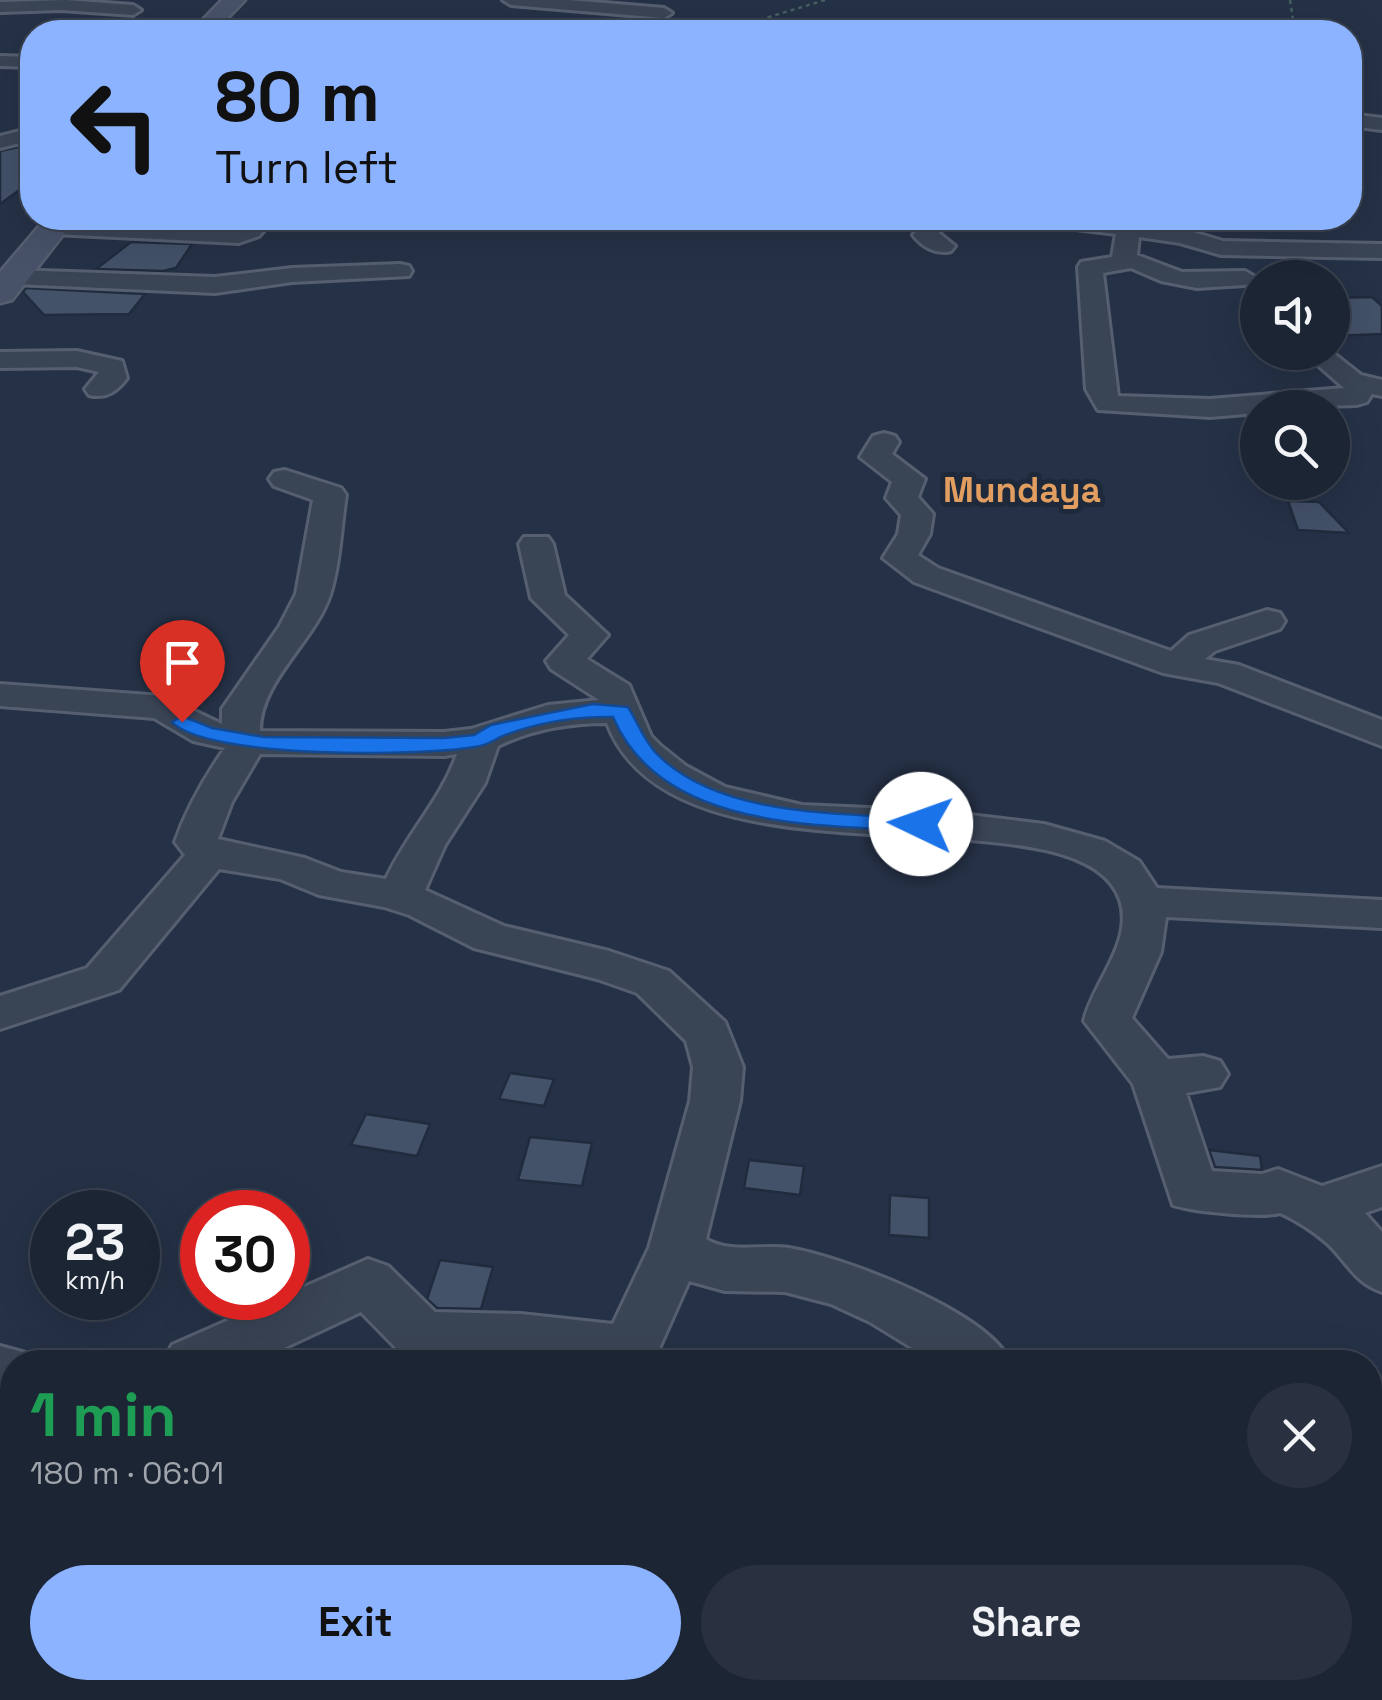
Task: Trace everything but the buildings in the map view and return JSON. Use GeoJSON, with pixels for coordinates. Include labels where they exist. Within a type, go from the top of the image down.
{"type":"FeatureCollection","features":[{"type":"Feature","properties":{"kind":"main road"},"geometry":{"type":"LineString","coordinates":[[214,20],[234,0]]}},
{"type":"Feature","properties":{"kind":"main road"},"geometry":{"type":"LineString","coordinates":[[6,285],[51,230]]}},
{"type":"Feature","properties":{"kind":"street"},"geometry":{"type":"LineString","coordinates":[[511,0],[664,13]]}},
{"type":"Feature","properties":{"kind":"street"},"geometry":{"type":"LineString","coordinates":[[0,7],[58,2],[133,10]]}},
{"type":"Feature","properties":{"kind":"street"},"geometry":{"type":"LineString","coordinates":[[161,230],[239,236],[253,230]]}},
{"type":"Feature","properties":{"kind":"street"},"geometry":{"type":"LineString","coordinates":[[929,230],[925,235],[943,246]]}},
{"type":"Feature","properties":{"kind":"street"},"geometry":{"type":"LineString","coordinates":[[1240,284],[1124,270],[1128,230],[1183,236],[1221,248],[1382,250]]}},
{"type":"Feature","properties":{"kind":"street"},"geometry":{"type":"LineString","coordinates":[[1221,248],[1240,272]]}},
{"type":"Feature","properties":{"kind":"street"},"geometry":{"type":"LineString","coordinates":[[1123,261],[1090,266],[1100,389],[1108,404],[1210,408],[1356,396],[1373,387]]}},
{"type":"Feature","properties":{"kind":"street"},"geometry":{"type":"LineString","coordinates":[[6,285],[215,285],[292,276],[400,272]]}},
{"type":"Feature","properties":{"kind":"street"},"geometry":{"type":"LineString","coordinates":[[215,285],[244,307]]}},
{"type":"Feature","properties":{"kind":"street"},"geometry":{"type":"LineString","coordinates":[[0,360],[77,359],[112,367],[113,378],[99,389]]}},
{"type":"Feature","properties":{"kind":"street"},"geometry":{"type":"LineString","coordinates":[[1334,370],[1373,387]]}},
{"type":"Feature","properties":{"kind":"street"},"geometry":{"type":"LineString","coordinates":[[884,442],[875,457],[908,479],[902,498],[917,514],[914,534],[900,558],[950,585],[1176,665],[1226,673],[1382,734]]}},
{"type":"Feature","properties":{"kind":"street"},"geometry":{"type":"LineString","coordinates":[[222,1350],[286,1324],[368,1282],[421,1336],[521,1338],[630,1350],[676,1248],[715,1100],[718,1067],[708,1034],[653,982],[609,966],[490,938],[426,905],[371,888],[334,885],[290,867],[209,854],[196,842],[245,741],[241,709],[297,627],[313,594],[330,494],[285,479]]}},
{"type":"Feature","properties":{"kind":"street"},"geometry":{"type":"LineString","coordinates":[[536,544],[536,559],[546,580],[548,598],[590,635],[564,661],[616,692],[632,736],[652,761],[697,790],[735,804],[801,818],[956,826],[1046,837],[1119,863],[1142,901],[1140,950],[1109,1007],[1108,1022],[1180,1076],[1192,1191],[1254,1192],[1268,1196],[1278,1189],[1320,1208],[1349,1231],[1382,1270]]}},
{"type":"Feature","properties":{"kind":"street"},"geometry":{"type":"LineString","coordinates":[[1176,665],[1202,642],[1267,621]]}},
{"type":"Feature","properties":{"kind":"street"},"geometry":{"type":"LineString","coordinates":[[0,695],[163,708],[207,733],[245,741],[444,744],[480,740],[498,730],[543,718],[593,710],[621,712]]}},
{"type":"Feature","properties":{"kind":"street"},"geometry":{"type":"LineString","coordinates":[[400,897],[424,845],[467,783],[480,740]]}},
{"type":"Feature","properties":{"kind":"street"},"geometry":{"type":"LineString","coordinates":[[0,1013],[102,978],[209,854]]}},
{"type":"Feature","properties":{"kind":"street"},"geometry":{"type":"LineString","coordinates":[[1142,901],[1382,914]]}},
{"type":"Feature","properties":{"kind":"street"},"geometry":{"type":"LineString","coordinates":[[1320,1208],[1382,1186]]}},
{"type":"Feature","properties":{"kind":"street"},"geometry":{"type":"LineString","coordinates":[[676,1248],[699,1265],[732,1272],[779,1269],[836,1282],[900,1310],[962,1350]]}},
{"type":"Feature","properties":{"kind":"path"},"geometry":{"type":"LineString","coordinates":[[759,20],[824,0]]}},
{"type":"Feature","properties":{"kind":"district","name":"Mundaya"},"geometry":{"type":"Point","coordinates":[1022,490]}},
{"type":"Feature","properties":{"kind":"route"},"geometry":{"type":"LineString","coordinates":[[182,722],[207,733],[264,743],[444,744],[480,740],[498,730],[543,718],[593,710],[621,712],[632,736],[652,761],[697,790],[735,804],[801,818],[921,824]]}}]}
